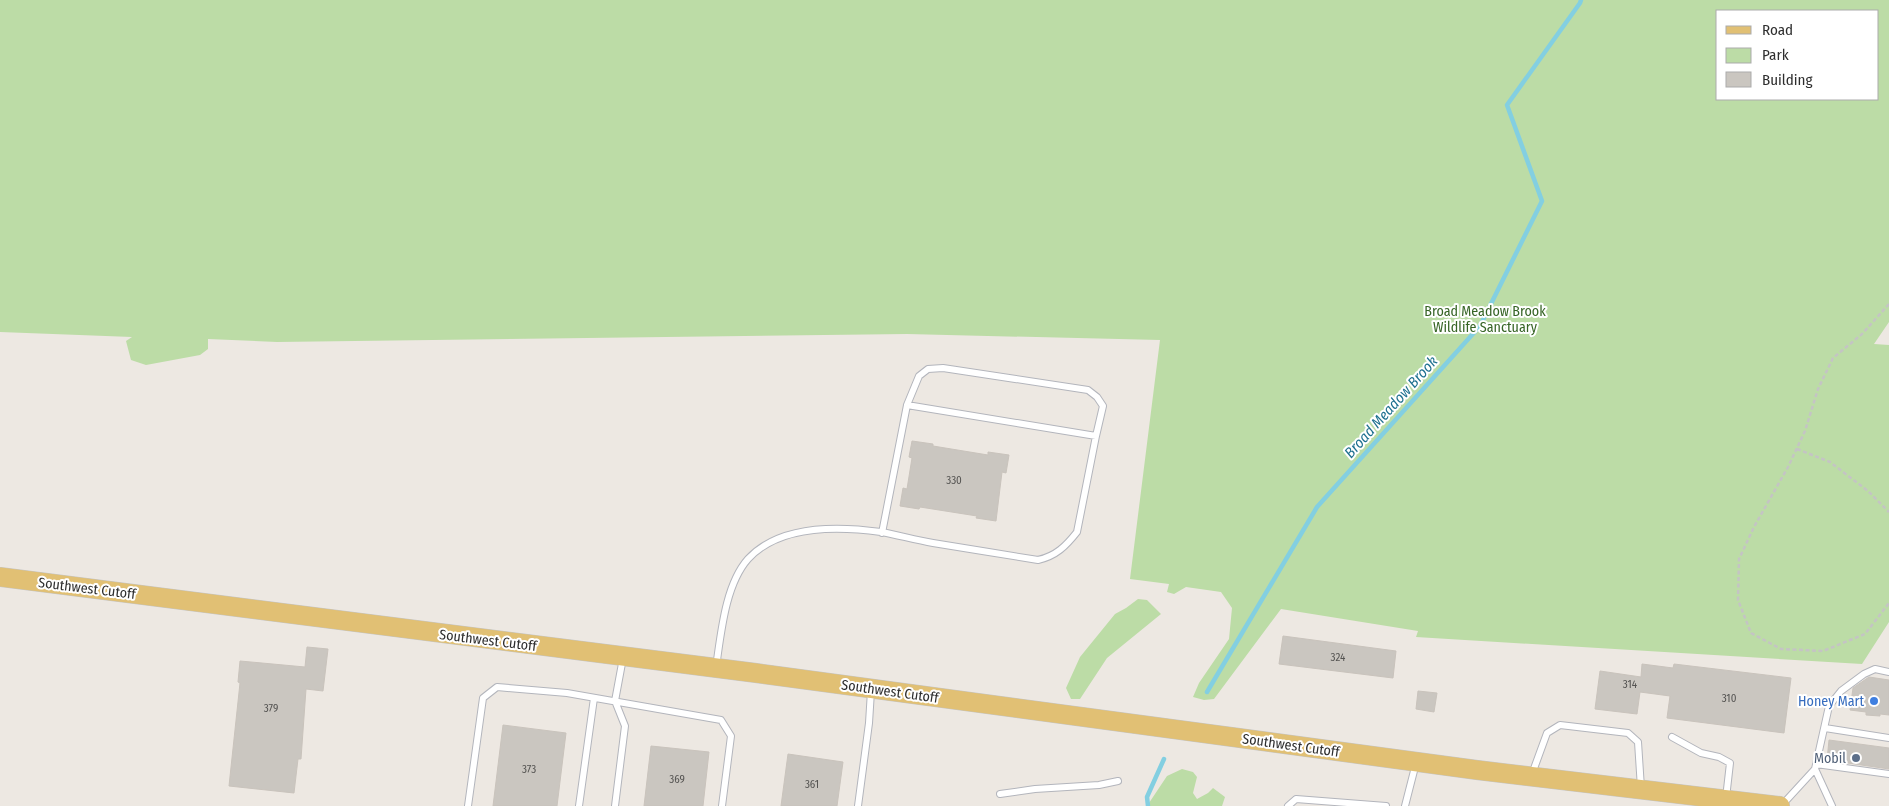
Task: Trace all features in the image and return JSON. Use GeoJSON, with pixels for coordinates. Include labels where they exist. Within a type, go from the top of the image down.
{"type":"FeatureCollection","features":[{"type":"Feature","properties":{"kind":"main road","name":"Southwest Cutoff"},"geometry":{"type":"LineString","coordinates":[[0,577],[872,688],[1416,762],[1780,806]]}},
{"type":"Feature","properties":{"kind":"lane"},"geometry":{"type":"LineString","coordinates":[[716,668],[725,614],[735,580],[748,559],[766,545],[785,536],[804,531],[844,529],[882,532],[931,543],[1038,560],[1047,558],[1060,551],[1077,532],[1103,406],[1098,397],[1088,390],[943,368],[928,369],[919,376],[907,405],[882,532]]}},
{"type":"Feature","properties":{"kind":"lane"},"geometry":{"type":"LineString","coordinates":[[907,405],[1096,436]]}},
{"type":"Feature","properties":{"kind":"lane"},"geometry":{"type":"LineString","coordinates":[[615,806],[625,726],[615,701],[623,657]]}},
{"type":"Feature","properties":{"kind":"lane"},"geometry":{"type":"LineString","coordinates":[[1780,806],[1815,766],[1829,706],[1841,691],[1864,674],[1875,670],[1889,672]]}},
{"type":"Feature","properties":{"kind":"lane"},"geometry":{"type":"LineString","coordinates":[[468,806],[483,698],[496,687],[567,693],[721,720],[731,736],[722,806]]}},
{"type":"Feature","properties":{"kind":"lane"},"geometry":{"type":"LineString","coordinates":[[858,806],[872,688]]}},
{"type":"Feature","properties":{"kind":"lane"},"geometry":{"type":"LineString","coordinates":[[579,806],[594,698]]}},
{"type":"Feature","properties":{"kind":"lane"},"geometry":{"type":"LineString","coordinates":[[1531,776],[1547,733],[1560,725],[1628,733],[1638,742],[1641,789]]}},
{"type":"Feature","properties":{"kind":"lane"},"geometry":{"type":"LineString","coordinates":[[1825,728],[1889,738]]}},
{"type":"Feature","properties":{"kind":"lane"},"geometry":{"type":"LineString","coordinates":[[1672,738],[1701,753],[1719,757],[1730,763],[1725,799]]}},
{"type":"Feature","properties":{"kind":"lane"},"geometry":{"type":"LineString","coordinates":[[1405,806],[1416,762]]}},
{"type":"Feature","properties":{"kind":"lane"},"geometry":{"type":"LineString","coordinates":[[1815,766],[1889,774]]}},
{"type":"Feature","properties":{"kind":"lane"},"geometry":{"type":"LineString","coordinates":[[1815,766],[1832,806]]}},
{"type":"Feature","properties":{"kind":"lane"},"geometry":{"type":"LineString","coordinates":[[1000,794],[1035,789],[1099,785],[1118,781]]}},
{"type":"Feature","properties":{"kind":"lane"},"geometry":{"type":"LineString","coordinates":[[1288,806],[1296,799],[1386,806]]}},
{"type":"Feature","properties":{"kind":"path"},"geometry":{"type":"LineString","coordinates":[[1889,304],[1862,334],[1833,358],[1818,389],[1805,431],[1739,559],[1738,600],[1751,632],[1781,649],[1823,651],[1865,634],[1889,603]]}},
{"type":"Feature","properties":{"kind":"path"},"geometry":{"type":"LineString","coordinates":[[1796,449],[1830,462],[1868,491],[1889,512]]}},
{"type":"Feature","properties":{"kind":"green space","name":"Broad Meadow Brook Wildlife Sanctuary"},"geometry":{"type":"Polygon","coordinates":[[[0,0],[1889,0],[1889,322],[1874,344],[1889,345],[1889,622],[1862,664],[1416,637],[1418,631],[1281,609],[1214,699],[1204,700],[1193,697],[1199,683],[1229,639],[1232,608],[1221,592],[1186,587],[1174,594],[1167,592],[1169,584],[1130,579],[1160,340],[907,334],[277,342],[208,339],[208,349],[200,355],[146,365],[131,360],[126,341],[132,337],[0,332],[0,0]]]}},
{"type":"Feature","properties":{"kind":"green space"},"geometry":{"type":"Polygon","coordinates":[[[1138,599],[1147,600],[1161,614],[1107,658],[1080,699],[1071,699],[1066,688],[1080,657],[1115,614],[1138,599]]]}},
{"type":"Feature","properties":{"kind":"green space"},"geometry":{"type":"Polygon","coordinates":[[[1182,769],[1193,772],[1197,777],[1193,793],[1197,799],[1213,788],[1225,797],[1222,806],[1147,806],[1167,776],[1182,769]]]}},
{"type":"Feature","properties":{"kind":"building"},"geometry":{"type":"Polygon","coordinates":[[[912,441],[988,455],[988,452],[1009,455],[1006,473],[1002,472],[996,521],[920,507],[919,509],[900,506],[903,488],[907,489],[912,458],[909,457],[912,441]]]}},
{"type":"Feature","properties":{"kind":"building"},"geometry":{"type":"Polygon","coordinates":[[[1283,636],[1396,651],[1393,678],[1279,664],[1283,636]]]}},
{"type":"Feature","properties":{"kind":"building"},"geometry":{"type":"Polygon","coordinates":[[[307,647],[328,649],[323,691],[306,689],[301,759],[298,759],[294,793],[229,786],[240,683],[238,682],[240,661],[305,667],[307,647]]]}},
{"type":"Feature","properties":{"kind":"building"},"geometry":{"type":"Polygon","coordinates":[[[1642,664],[1673,668],[1674,664],[1791,678],[1784,733],[1667,718],[1670,696],[1640,692],[1637,714],[1595,709],[1600,671],[1641,677],[1642,664]]]}},
{"type":"Feature","properties":{"kind":"building"},"geometry":{"type":"Polygon","coordinates":[[[1869,677],[1889,680],[1889,715],[1866,715],[1866,712],[1850,710],[1853,688],[1869,677]]]}},
{"type":"Feature","properties":{"kind":"building"},"geometry":{"type":"Polygon","coordinates":[[[1418,691],[1437,693],[1434,712],[1416,709],[1418,691]]]}},
{"type":"Feature","properties":{"kind":"building"},"geometry":{"type":"Polygon","coordinates":[[[503,725],[566,733],[557,806],[493,806],[503,725]]]}},
{"type":"Feature","properties":{"kind":"building"},"geometry":{"type":"Polygon","coordinates":[[[1829,740],[1889,748],[1889,769],[1827,760],[1829,740]]]}},
{"type":"Feature","properties":{"kind":"building"},"geometry":{"type":"Polygon","coordinates":[[[651,746],[709,752],[703,806],[644,806],[651,746]]]}},
{"type":"Feature","properties":{"kind":"building"},"geometry":{"type":"Polygon","coordinates":[[[788,754],[843,762],[837,806],[781,806],[788,754]]]}},
{"type":"Feature","properties":{"kind":"waterway","name":"Broad Meadow Brook"},"geometry":{"type":"LineString","coordinates":[[1207,692],[1317,507],[1480,326],[1542,201],[1507,105],[1581,0]]}},
{"type":"Feature","properties":{"kind":"waterway","name":"Broad Meadow Brook"},"geometry":{"type":"LineString","coordinates":[[1148,806],[1147,797],[1164,759]]}},
{"type":"Feature","properties":{"kind":"place","name":"Honey Mart"},"geometry":{"type":"Point","coordinates":[1874,701]}},
{"type":"Feature","properties":{"kind":"place","name":"Mobil"},"geometry":{"type":"Point","coordinates":[1856,758]}}]}
